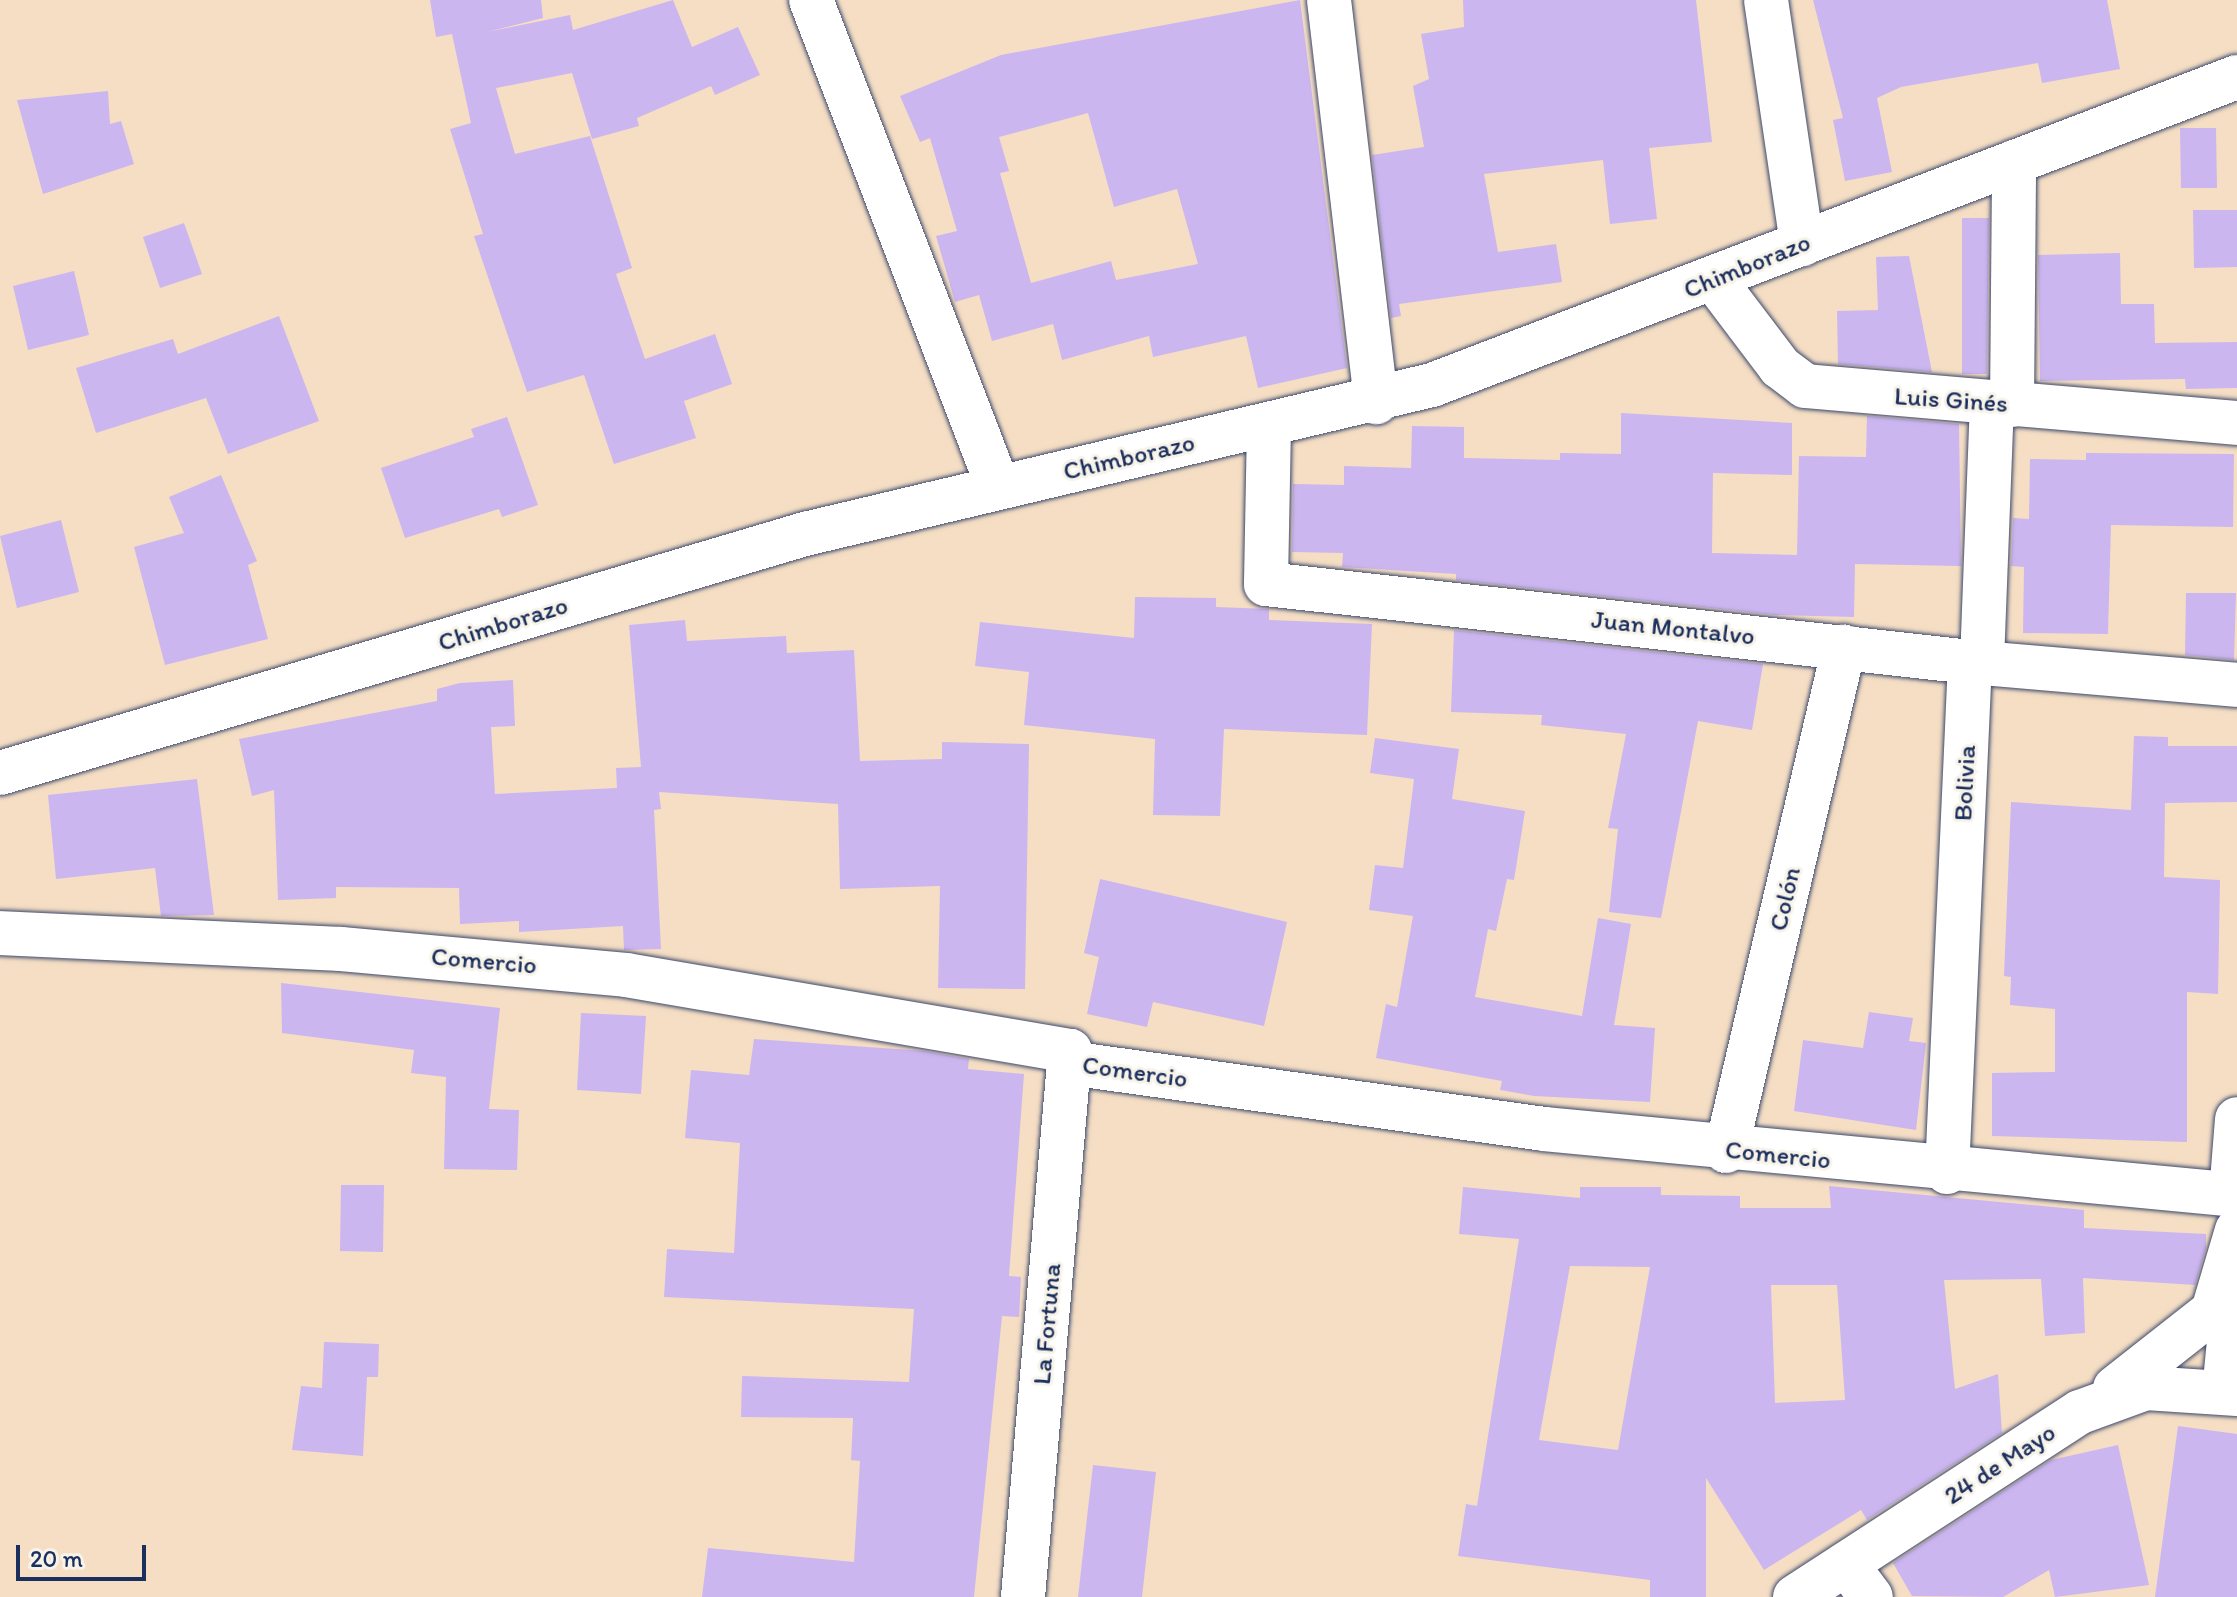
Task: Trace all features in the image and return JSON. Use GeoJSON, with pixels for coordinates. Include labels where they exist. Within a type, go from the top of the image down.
{"type":"FeatureCollection","features":[{"type":"Feature","properties":{"kind":"street"},"geometry":{"type":"LineString","coordinates":[[811,0],[998,487]]}},
{"type":"Feature","properties":{"kind":"street"},"geometry":{"type":"LineString","coordinates":[[1329,0],[1376,402]]}},
{"type":"Feature","properties":{"kind":"street"},"geometry":{"type":"LineString","coordinates":[[1766,0],[1802,244]]}},
{"type":"Feature","properties":{"kind":"street","name":"Chimborazo"},"geometry":{"type":"LineString","coordinates":[[0,773],[805,534],[1376,402],[1715,281],[1802,244],[2237,77]]}},
{"type":"Feature","properties":{"kind":"street","name":"Bolivia"},"geometry":{"type":"LineString","coordinates":[[1947,1172],[1976,662],[2002,405],[2014,162]]}},
{"type":"Feature","properties":{"kind":"street","name":"Luis Ginés"},"geometry":{"type":"LineString","coordinates":[[1715,281],[1780,367],[1805,386],[2237,423]]}},
{"type":"Feature","properties":{"kind":"street","name":"Juan Montalvo"},"geometry":{"type":"LineString","coordinates":[[1269,426],[1266,584],[1976,662],[2237,685]]}},
{"type":"Feature","properties":{"kind":"street","name":"Colón"},"geometry":{"type":"LineString","coordinates":[[1726,1151],[1844,647]]}},
{"type":"Feature","properties":{"kind":"street","name":"Comercio"},"geometry":{"type":"LineString","coordinates":[[0,933],[341,949],[626,975],[1070,1051],[1069,1063],[1726,1151],[1947,1172],[2235,1207]]}},
{"type":"Feature","properties":{"kind":"street","name":"La Fortuna"},"geometry":{"type":"LineString","coordinates":[[1023,1597],[1069,1063]]}},
{"type":"Feature","properties":{"kind":"street"},"geometry":{"type":"LineString","coordinates":[[2080,1412],[2174,1348],[2213,1311],[2235,1207],[2237,1119]]}},
{"type":"Feature","properties":{"kind":"street"},"geometry":{"type":"LineString","coordinates":[[2231,1393],[2237,1256]]}},
{"type":"Feature","properties":{"kind":"street","name":"24 de Mayo"},"geometry":{"type":"LineString","coordinates":[[1795,1597],[1859,1580],[2080,1412],[2146,1388],[2231,1393]]}},
{"type":"Feature","properties":{"kind":"building"},"geometry":{"type":"Polygon","coordinates":[[[430,0],[541,0],[543,18],[487,32],[570,15],[573,30],[673,0],[692,47],[738,27],[760,75],[715,95],[711,86],[637,118],[639,126],[592,139],[572,73],[496,88],[515,154],[590,136],[632,268],[616,274],[645,359],[715,334],[732,384],[684,401],[696,438],[614,464],[584,375],[527,392],[474,236],[483,234],[450,129],[471,123],[452,34],[436,37],[430,0]]]}},
{"type":"Feature","properties":{"kind":"building"},"geometry":{"type":"Polygon","coordinates":[[[1300,0],[1347,368],[1258,388],[1246,336],[1153,357],[1149,336],[1062,360],[1053,324],[992,341],[979,295],[955,302],[936,236],[957,231],[930,138],[920,142],[900,96],[1001,55],[1300,0]],[[1088,113],[999,137],[1009,171],[1000,173],[1031,283],[1111,261],[1116,280],[1198,264],[1177,189],[1114,207],[1088,113]]]}},
{"type":"Feature","properties":{"kind":"building"},"geometry":{"type":"Polygon","coordinates":[[[1463,0],[1696,0],[1712,142],[1649,148],[1657,219],[1610,224],[1603,160],[1484,174],[1498,252],[1556,244],[1562,282],[1399,304],[1401,316],[1391,318],[1372,155],[1424,147],[1413,86],[1429,79],[1421,34],[1464,27],[1463,0]]]}},
{"type":"Feature","properties":{"kind":"building"},"geometry":{"type":"Polygon","coordinates":[[[1813,0],[2107,0],[2120,69],[2042,83],[2038,63],[1901,87],[1877,98],[1892,172],[1845,181],[1833,120],[1843,118],[1813,0]]]}},
{"type":"Feature","properties":{"kind":"building"},"geometry":{"type":"Polygon","coordinates":[[[108,91],[110,124],[121,121],[134,164],[43,194],[17,100],[108,91]]]}},
{"type":"Feature","properties":{"kind":"building"},"geometry":{"type":"Polygon","coordinates":[[[2180,128],[2216,128],[2217,188],[2181,188],[2180,128]]]}},
{"type":"Feature","properties":{"kind":"building"},"geometry":{"type":"Polygon","coordinates":[[[2193,210],[2237,210],[2237,267],[2194,268],[2193,210]]]}},
{"type":"Feature","properties":{"kind":"building"},"geometry":{"type":"Polygon","coordinates":[[[1962,218],[1989,218],[1987,374],[1962,374],[1962,218]]]}},
{"type":"Feature","properties":{"kind":"building"},"geometry":{"type":"Polygon","coordinates":[[[184,223],[202,274],[160,288],[143,237],[184,223]]]}},
{"type":"Feature","properties":{"kind":"building"},"geometry":{"type":"Polygon","coordinates":[[[2120,253],[2121,304],[2154,304],[2155,343],[2237,342],[2237,388],[2186,389],[2185,379],[2040,381],[2038,255],[2120,253]]]}},
{"type":"Feature","properties":{"kind":"building"},"geometry":{"type":"Polygon","coordinates":[[[1909,256],[1932,372],[1838,364],[1837,311],[1878,310],[1876,257],[1909,256]]]}},
{"type":"Feature","properties":{"kind":"building"},"geometry":{"type":"Polygon","coordinates":[[[74,271],[89,335],[28,350],[13,286],[74,271]]]}},
{"type":"Feature","properties":{"kind":"building"},"geometry":{"type":"Polygon","coordinates":[[[279,316],[319,421],[228,454],[206,398],[96,433],[76,368],[173,339],[178,354],[279,316]]]}},
{"type":"Feature","properties":{"kind":"building"},"geometry":{"type":"Polygon","coordinates":[[[1621,413],[1792,423],[1792,475],[1713,473],[1712,553],[1797,555],[1799,456],[1866,457],[1867,416],[1959,424],[1961,566],[1855,564],[1854,617],[1774,615],[1456,580],[1456,574],[1342,567],[1343,553],[1292,552],[1293,484],[1344,485],[1344,466],[1411,468],[1412,426],[1464,427],[1464,458],[1560,460],[1560,453],[1621,454],[1621,413]]]}},
{"type":"Feature","properties":{"kind":"building"},"geometry":{"type":"Polygon","coordinates":[[[507,417],[538,505],[502,517],[499,509],[405,538],[381,468],[474,437],[471,429],[507,417]]]}},
{"type":"Feature","properties":{"kind":"building"},"geometry":{"type":"Polygon","coordinates":[[[2086,453],[2234,454],[2233,527],[2111,525],[2108,634],[2023,633],[2024,567],[2011,566],[2013,518],[2029,519],[2030,459],[2086,460],[2086,453]]]}},
{"type":"Feature","properties":{"kind":"building"},"geometry":{"type":"Polygon","coordinates":[[[221,475],[257,561],[248,565],[268,639],[165,665],[134,547],[184,533],[169,497],[221,475]]]}},
{"type":"Feature","properties":{"kind":"building"},"geometry":{"type":"Polygon","coordinates":[[[61,520],[79,592],[17,608],[0,536],[61,520]]]}},
{"type":"Feature","properties":{"kind":"building"},"geometry":{"type":"Polygon","coordinates":[[[2186,593],[2236,593],[2234,660],[2185,655],[2186,593]]]}},
{"type":"Feature","properties":{"kind":"building"},"geometry":{"type":"Polygon","coordinates":[[[1135,597],[1216,598],[1216,607],[1269,609],[1269,620],[1372,624],[1367,735],[1224,729],[1220,816],[1153,815],[1155,739],[1024,725],[1029,672],[975,666],[980,622],[1134,638],[1135,597]]]}},
{"type":"Feature","properties":{"kind":"building"},"geometry":{"type":"Polygon","coordinates":[[[685,620],[687,641],[786,636],[787,653],[854,650],[860,761],[942,759],[942,742],[1029,744],[1025,989],[938,988],[940,886],[840,889],[838,804],[659,792],[661,809],[654,810],[661,949],[624,950],[623,926],[519,932],[519,921],[460,924],[459,888],[336,887],[336,898],[278,900],[274,790],[252,796],[239,739],[437,701],[437,689],[460,683],[513,680],[515,726],[491,727],[495,794],[617,788],[616,768],[641,767],[629,625],[685,620]]]}},
{"type":"Feature","properties":{"kind":"building"},"geometry":{"type":"Polygon","coordinates":[[[1454,630],[1763,664],[1752,730],[1698,721],[1661,918],[1609,912],[1618,829],[1608,828],[1626,734],[1541,725],[1542,715],[1451,712],[1454,630]]]}},
{"type":"Feature","properties":{"kind":"building"},"geometry":{"type":"Polygon","coordinates":[[[2134,736],[2168,737],[2168,746],[2237,746],[2237,802],[2165,803],[2164,877],[2220,880],[2218,994],[2187,992],[2187,1142],[1992,1136],[1992,1073],[2055,1072],[2055,1009],[2010,1005],[2011,977],[2004,976],[2011,802],[2131,810],[2134,736]]]}},
{"type":"Feature","properties":{"kind":"building"},"geometry":{"type":"Polygon","coordinates":[[[1375,738],[1459,749],[1452,799],[1525,811],[1514,880],[1507,879],[1496,931],[1488,929],[1475,997],[1582,1016],[1598,918],[1631,924],[1614,1025],[1655,1028],[1650,1102],[1534,1096],[1500,1090],[1502,1081],[1376,1058],[1386,1004],[1397,1007],[1413,916],[1369,910],[1375,865],[1403,868],[1414,779],[1370,773],[1375,738]]]}},
{"type":"Feature","properties":{"kind":"building"},"geometry":{"type":"Polygon","coordinates":[[[197,779],[214,915],[161,916],[155,868],[56,879],[48,795],[197,779]]]}},
{"type":"Feature","properties":{"kind":"building"},"geometry":{"type":"Polygon","coordinates":[[[1100,879],[1287,922],[1264,1026],[1153,1002],[1147,1027],[1087,1014],[1099,957],[1084,953],[1100,879]]]}},
{"type":"Feature","properties":{"kind":"building"},"geometry":{"type":"Polygon","coordinates":[[[281,983],[500,1008],[489,1109],[519,1110],[517,1170],[444,1169],[446,1077],[411,1073],[414,1050],[282,1033],[281,983]]]}},
{"type":"Feature","properties":{"kind":"building"},"geometry":{"type":"Polygon","coordinates":[[[1869,1012],[1913,1018],[1909,1041],[1926,1043],[1916,1130],[1794,1111],[1803,1040],[1863,1048],[1869,1012]]]}},
{"type":"Feature","properties":{"kind":"building"},"geometry":{"type":"Polygon","coordinates":[[[581,1013],[646,1016],[641,1094],[577,1090],[581,1013]]]}},
{"type":"Feature","properties":{"kind":"building"},"geometry":{"type":"Polygon","coordinates":[[[754,1039],[924,1051],[969,1059],[968,1069],[1024,1074],[1009,1276],[1021,1277],[1019,1317],[1002,1316],[974,1597],[702,1597],[708,1548],[854,1562],[860,1461],[851,1460],[853,1418],[741,1417],[742,1376],[909,1382],[914,1309],[664,1297],[667,1249],[734,1253],[740,1143],[685,1138],[691,1070],[749,1075],[754,1039]]]}},
{"type":"Feature","properties":{"kind":"building"},"geometry":{"type":"Polygon","coordinates":[[[341,1185],[384,1185],[383,1252],[340,1251],[341,1185]]]}},
{"type":"Feature","properties":{"kind":"building"},"geometry":{"type":"Polygon","coordinates":[[[1829,1186],[2084,1210],[2084,1228],[2206,1234],[2206,1248],[2195,1285],[2083,1278],[2085,1333],[2045,1336],[2041,1279],[1944,1280],[1955,1389],[1998,1374],[2002,1433],[1867,1520],[1861,1510],[1764,1570],[1706,1478],[1706,1597],[1650,1597],[1650,1580],[1458,1556],[1466,1504],[1477,1506],[1519,1239],[1459,1234],[1463,1187],[1580,1198],[1580,1187],[1661,1187],[1661,1195],[1740,1196],[1740,1208],[1831,1208],[1829,1186]],[[1570,1266],[1539,1440],[1618,1450],[1650,1267],[1570,1266]],[[1771,1285],[1775,1403],[1845,1400],[1837,1285],[1771,1285]]]}},
{"type":"Feature","properties":{"kind":"building"},"geometry":{"type":"Polygon","coordinates":[[[324,1342],[379,1344],[378,1377],[367,1377],[363,1456],[292,1450],[301,1386],[322,1388],[324,1342]]]}},
{"type":"Feature","properties":{"kind":"building"},"geometry":{"type":"Polygon","coordinates":[[[2178,1426],[2237,1434],[2237,1597],[2155,1597],[2178,1426]]]}},
{"type":"Feature","properties":{"kind":"building"},"geometry":{"type":"Polygon","coordinates":[[[2118,1445],[2149,1585],[2055,1597],[2049,1570],[2003,1597],[1912,1596],[1893,1563],[2051,1460],[2118,1445]]]}},
{"type":"Feature","properties":{"kind":"building"},"geometry":{"type":"Polygon","coordinates":[[[1093,1465],[1156,1472],[1142,1597],[1078,1597],[1093,1465]]]}}]}
